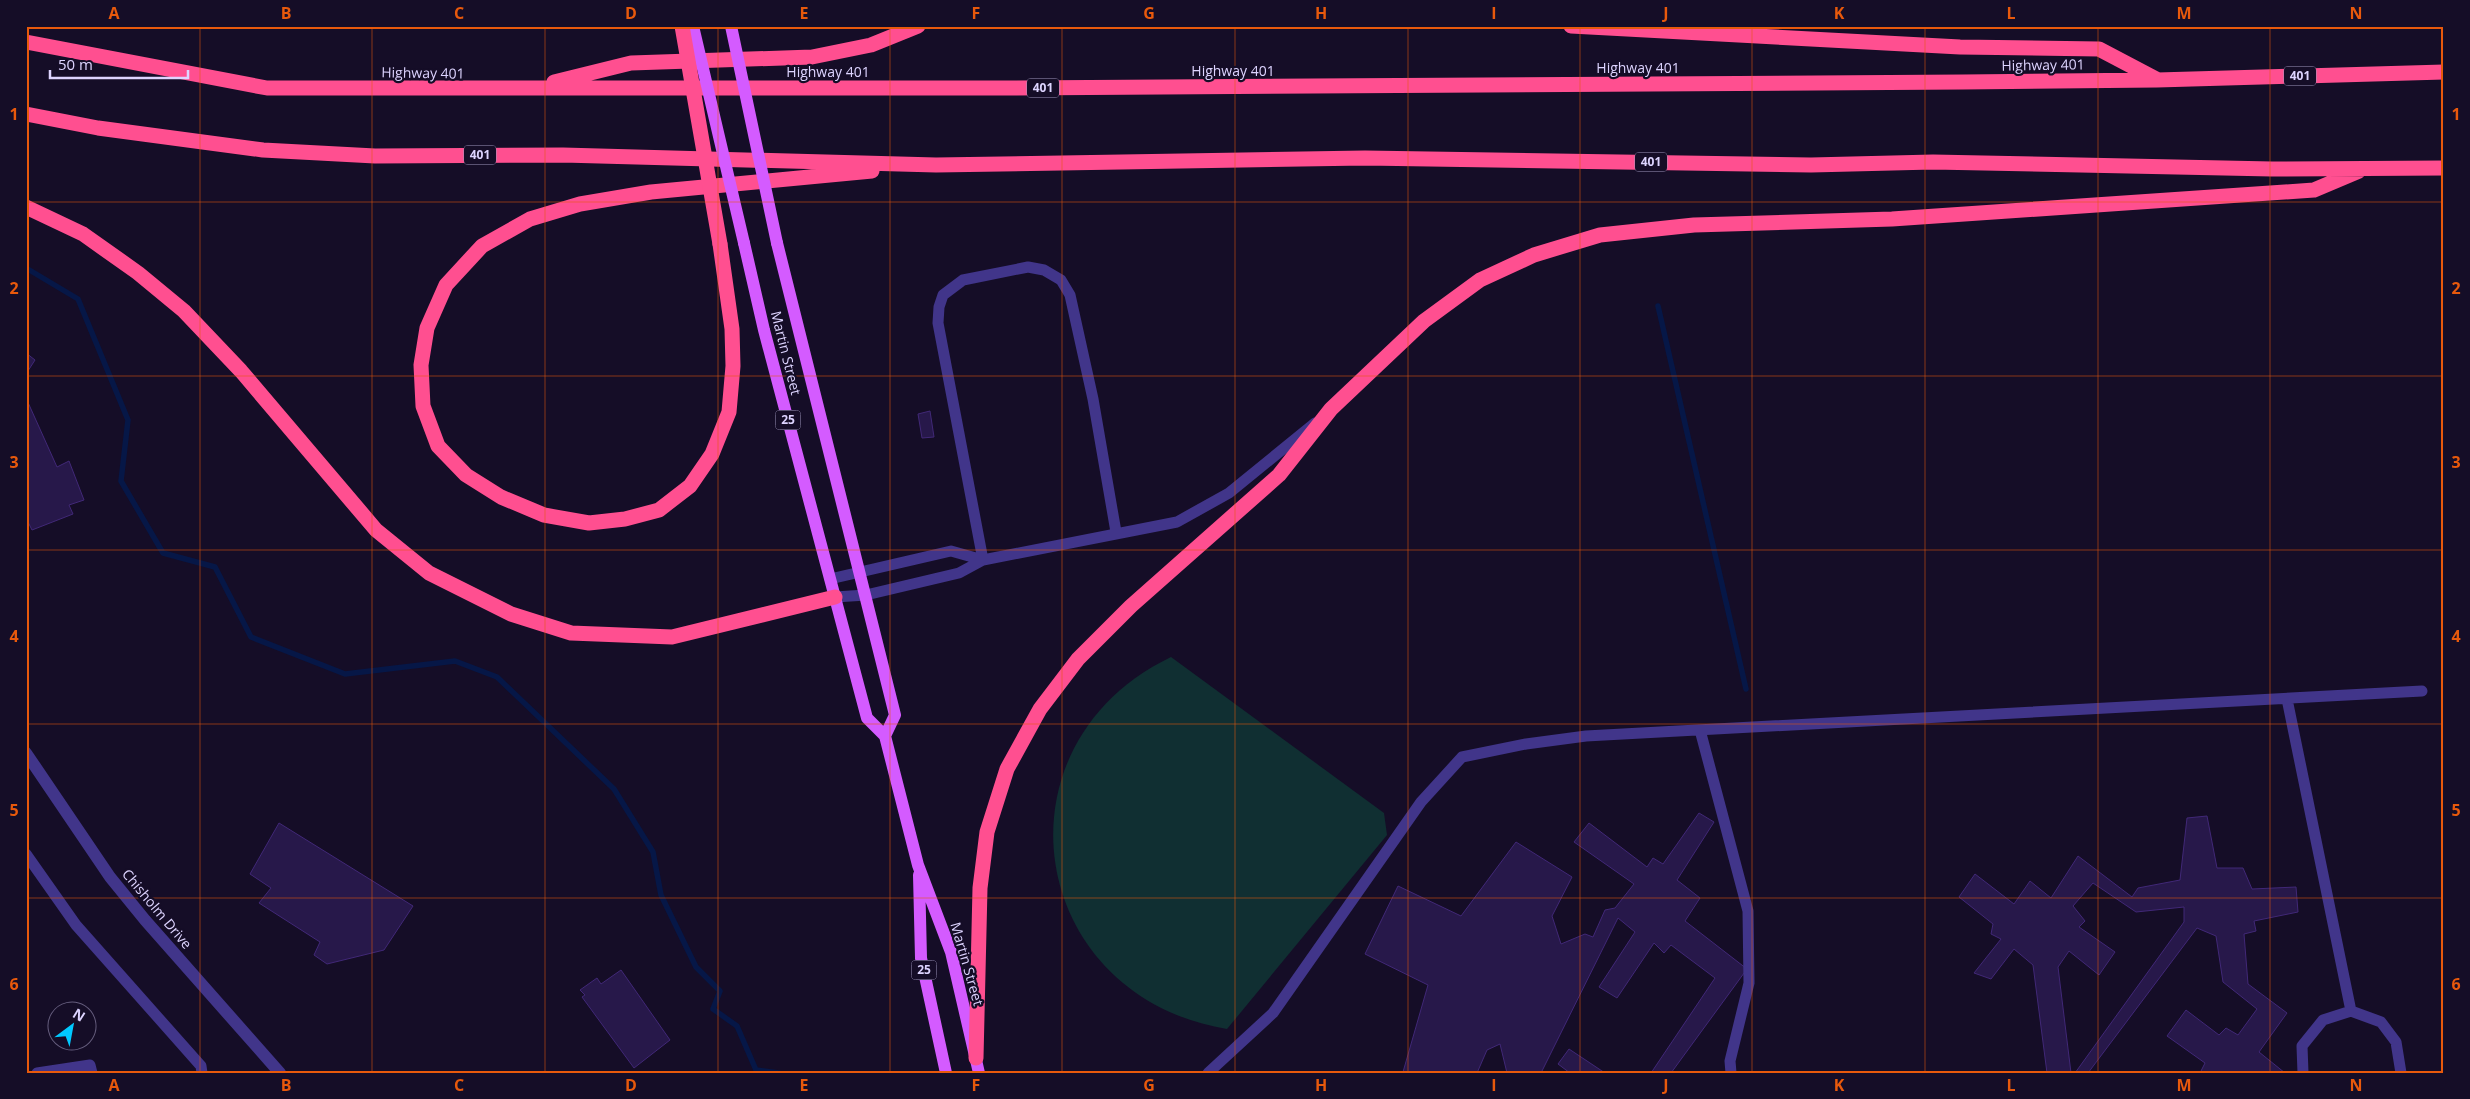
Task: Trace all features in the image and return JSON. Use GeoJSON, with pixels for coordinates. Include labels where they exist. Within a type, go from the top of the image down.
{"type":"FeatureCollection","features":[{"type":"Feature","properties":{"kind":"highway"},"geometry":{"type":"LineString","coordinates":[[682,26],[720,244],[732,329],[733,366],[729,412],[712,454],[690,486],[659,510],[625,520],[589,523],[544,516],[501,497],[466,475],[438,446],[423,406],[421,365],[427,328],[446,285],[482,246],[530,219],[580,204],[651,192],[936,165]]}},
{"type":"Feature","properties":{"kind":"highway"},"geometry":{"type":"LineString","coordinates":[[532,88],[631,63],[812,57],[871,45],[918,26]]}},
{"type":"Feature","properties":{"kind":"highway"},"geometry":{"type":"LineString","coordinates":[[1571,26],[1960,47],[2098,49],[2157,80]]}},
{"type":"Feature","properties":{"kind":"highway","name":"Highway 401"},"geometry":{"type":"LineString","coordinates":[[26,42],[267,88],[475,90],[532,88],[1012,88],[2157,80],[2444,72]]}},
{"type":"Feature","properties":{"kind":"highway","name":"401"},"geometry":{"type":"LineString","coordinates":[[26,114],[98,128],[263,150],[375,156],[563,155],[936,165],[1365,158],[1811,165],[1934,162],[2272,169],[2444,168]]}},
{"type":"Feature","properties":{"kind":"highway"},"geometry":{"type":"LineString","coordinates":[[977,1065],[980,888],[987,832],[1007,769],[1040,709],[1078,659],[1131,606],[1279,475],[1332,409],[1424,321],[1480,280],[1534,255],[1600,234],[1694,225],[1892,219],[2314,190],[2365,168]]}},
{"type":"Feature","properties":{"kind":"highway"},"geometry":{"type":"LineString","coordinates":[[26,207],[83,234],[138,273],[184,311],[240,371],[376,530],[429,573],[511,614],[571,633],[672,637],[835,597]]}},
{"type":"Feature","properties":{"kind":"main road","name":"Martin Street"},"geometry":{"type":"LineString","coordinates":[[693,26],[764,330],[867,718],[885,736],[918,865],[951,952],[977,1065]]}},
{"type":"Feature","properties":{"kind":"main road","name":"Martin Street"},"geometry":{"type":"LineString","coordinates":[[730,26],[777,243],[895,715],[885,736]]}},
{"type":"Feature","properties":{"kind":"main road","name":"Martin Street"},"geometry":{"type":"LineString","coordinates":[[918,865],[921,958],[946,1073]]}},
{"type":"Feature","properties":{"kind":"street","name":"Chisholm Drive"},"geometry":{"type":"LineString","coordinates":[[26,753],[110,877],[145,920],[280,1073]]}},
{"type":"Feature","properties":{"kind":"lane"},"geometry":{"type":"LineString","coordinates":[[983,560],[938,323],[939,307],[943,295],[963,280],[1028,267],[1044,270],[1061,280],[1070,295],[1075,311],[1093,399],[1116,532]]}},
{"type":"Feature","properties":{"kind":"lane"},"geometry":{"type":"LineString","coordinates":[[835,597],[866,595],[959,574],[983,560],[1116,532],[1178,522],[1229,493],[1332,409]]}},
{"type":"Feature","properties":{"kind":"lane"},"geometry":{"type":"LineString","coordinates":[[830,579],[951,551],[983,560]]}},
{"type":"Feature","properties":{"kind":"lane"},"geometry":{"type":"LineString","coordinates":[[1208,1073],[1273,1013],[1421,802],[1462,757],[1526,744],[1586,736],[2422,692]]}},
{"type":"Feature","properties":{"kind":"lane"},"geometry":{"type":"LineString","coordinates":[[2287,699],[2352,1012]]}},
{"type":"Feature","properties":{"kind":"lane"},"geometry":{"type":"LineString","coordinates":[[1700,730],[1748,911],[1750,983],[1730,1062],[1731,1073]]}},
{"type":"Feature","properties":{"kind":"lane"},"geometry":{"type":"LineString","coordinates":[[26,854],[76,925],[201,1066],[202,1073]]}},
{"type":"Feature","properties":{"kind":"lane"},"geometry":{"type":"LineString","coordinates":[[2303,1073],[2302,1046],[2324,1020],[2352,1012],[2381,1022],[2396,1042],[2401,1073]]}},
{"type":"Feature","properties":{"kind":"lane"},"geometry":{"type":"LineString","coordinates":[[38,1073],[90,1065],[92,1073]]}},
{"type":"Feature","properties":{"kind":"green space"},"geometry":{"type":"Polygon","coordinates":[[[1171,657],[1384,813],[1387,835],[1227,1029],[1160,1007],[1108,969],[1073,920],[1055,864],[1056,805],[1074,748],[1113,697],[1171,657]]]}},
{"type":"Feature","properties":{"kind":"building"},"geometry":{"type":"Polygon","coordinates":[[[26,353],[35,360],[26,374],[26,353]]]}},
{"type":"Feature","properties":{"kind":"building"},"geometry":{"type":"Polygon","coordinates":[[[26,398],[57,467],[69,461],[84,500],[69,505],[73,514],[32,530],[26,518],[26,398]]]}},
{"type":"Feature","properties":{"kind":"building"},"geometry":{"type":"Polygon","coordinates":[[[930,411],[934,437],[922,438],[918,414],[930,411]]]}},
{"type":"Feature","properties":{"kind":"building"},"geometry":{"type":"Polygon","coordinates":[[[1699,813],[1714,822],[1677,880],[1700,898],[1685,921],[1747,969],[1671,1073],[1651,1073],[1715,978],[1671,945],[1664,953],[1654,943],[1617,998],[1599,987],[1635,932],[1618,918],[1541,1073],[1507,1073],[1500,1044],[1487,1050],[1477,1073],[1403,1072],[1428,985],[1365,954],[1398,886],[1461,916],[1516,842],[1572,877],[1552,916],[1561,944],[1585,934],[1593,937],[1605,910],[1615,908],[1634,884],[1574,842],[1589,823],[1647,867],[1653,858],[1663,864],[1699,813]]]}},
{"type":"Feature","properties":{"kind":"building"},"geometry":{"type":"Polygon","coordinates":[[[2207,816],[2217,868],[2243,868],[2252,889],[2296,887],[2298,912],[2254,921],[2256,931],[2244,934],[2248,984],[2287,1013],[2259,1052],[2285,1073],[2200,1073],[2205,1063],[2167,1036],[2186,1010],[2219,1035],[2226,1028],[2238,1035],[2257,1009],[2223,982],[2216,936],[2197,928],[2088,1073],[2075,1073],[2184,922],[2184,907],[2136,912],[2093,883],[2073,906],[2085,921],[2079,927],[2115,952],[2099,975],[2069,951],[2058,967],[2071,1073],[2047,1073],[2033,965],[2014,949],[1991,979],[1974,973],[2001,939],[1991,934],[1993,924],[1959,897],[1975,874],[2014,904],[2030,881],[2051,898],[2078,856],[2132,897],[2138,888],[2180,880],[2187,818],[2207,816]]]}},
{"type":"Feature","properties":{"kind":"building"},"geometry":{"type":"Polygon","coordinates":[[[279,823],[413,906],[384,950],[327,964],[314,955],[320,942],[259,903],[271,888],[250,874],[279,823]]]}},
{"type":"Feature","properties":{"kind":"building"},"geometry":{"type":"Polygon","coordinates":[[[621,970],[670,1040],[634,1068],[582,997],[585,995],[580,990],[597,978],[601,984],[621,970]]]}},
{"type":"Feature","properties":{"kind":"building"},"geometry":{"type":"Polygon","coordinates":[[[1569,1049],[1605,1073],[1570,1073],[1558,1064],[1569,1049]]]}},
{"type":"Feature","properties":{"kind":"waterway"},"geometry":{"type":"LineString","coordinates":[[26,268],[78,299],[128,420],[121,481],[163,553],[215,567],[251,637],[345,674],[455,661],[497,677],[614,789],[653,852],[661,895],[696,967],[720,991],[713,1009],[737,1026],[756,1070],[779,1073]]}},
{"type":"Feature","properties":{"kind":"waterway"},"geometry":{"type":"LineString","coordinates":[[1658,306],[1746,689]]}}]}
